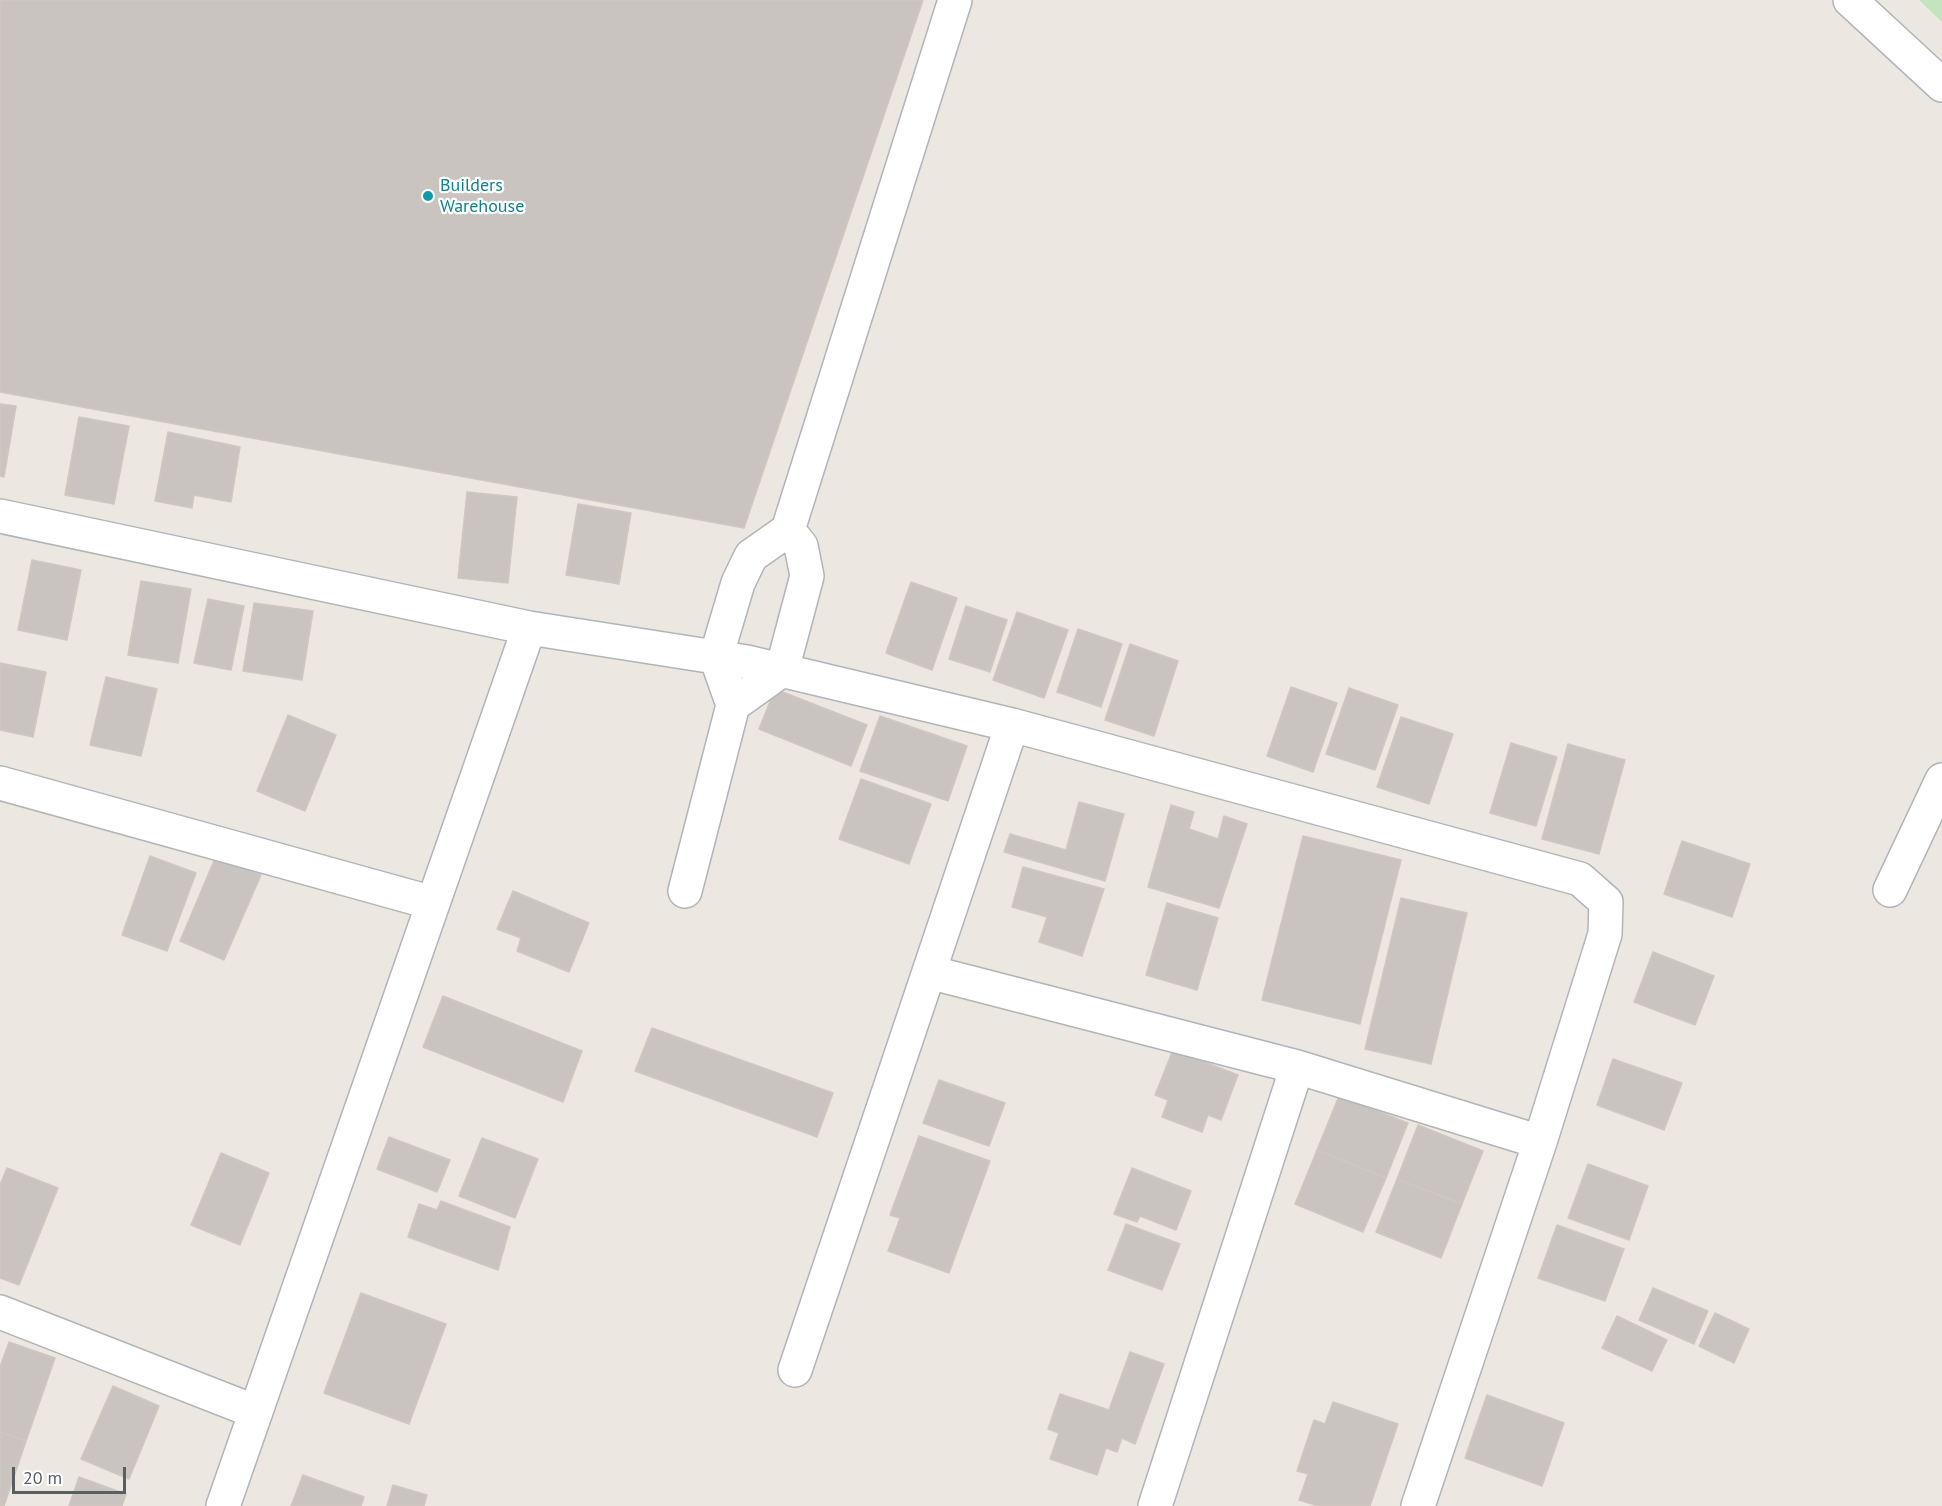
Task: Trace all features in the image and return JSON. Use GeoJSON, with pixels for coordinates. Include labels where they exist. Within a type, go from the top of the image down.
{"type":"FeatureCollection","features":[{"type":"Feature","properties":{"kind":"street"},"geometry":{"type":"LineString","coordinates":[[685,891],[733,705],[716,657],[738,583],[751,555],[788,530],[955,0]]}},
{"type":"Feature","properties":{"kind":"street"},"geometry":{"type":"LineString","coordinates":[[1850,0],[1942,85]]}},
{"type":"Feature","properties":{"kind":"street"},"geometry":{"type":"LineString","coordinates":[[0,516],[529,628],[716,657],[782,670],[1012,725],[1580,879],[1606,902],[1605,934],[1540,1142],[1418,1506]]}},
{"type":"Feature","properties":{"kind":"street"},"geometry":{"type":"LineString","coordinates":[[733,705],[782,670],[807,576],[801,546],[788,530]]}},
{"type":"Feature","properties":{"kind":"street"},"geometry":{"type":"LineString","coordinates":[[223,1506],[529,628]]}},
{"type":"Feature","properties":{"kind":"street"},"geometry":{"type":"LineString","coordinates":[[795,1370],[1012,725]]}},
{"type":"Feature","properties":{"kind":"street"},"geometry":{"type":"LineString","coordinates":[[1890,890],[1942,780]]}},
{"type":"Feature","properties":{"kind":"street"},"geometry":{"type":"LineString","coordinates":[[0,783],[433,903]]}},
{"type":"Feature","properties":{"kind":"street"},"geometry":{"type":"LineString","coordinates":[[929,972],[1297,1067],[1540,1142]]}},
{"type":"Feature","properties":{"kind":"street"},"geometry":{"type":"LineString","coordinates":[[1155,1506],[1297,1067]]}},
{"type":"Feature","properties":{"kind":"street"},"geometry":{"type":"LineString","coordinates":[[0,1312],[256,1412]]}},
{"type":"Feature","properties":{"kind":"green space"},"geometry":{"type":"Polygon","coordinates":[[[1919,0],[1942,0],[1942,22],[1919,0]]]}},
{"type":"Feature","properties":{"kind":"building","name":"Builders Warehouse"},"geometry":{"type":"Polygon","coordinates":[[[0,0],[923,0],[744,528],[0,392],[0,0]]]}},
{"type":"Feature","properties":{"kind":"building"},"geometry":{"type":"Polygon","coordinates":[[[0,404],[16,406],[4,477],[0,476],[0,404]]]}},
{"type":"Feature","properties":{"kind":"building"},"geometry":{"type":"Polygon","coordinates":[[[79,417],[129,426],[114,504],[65,495],[79,417]]]}},
{"type":"Feature","properties":{"kind":"building"},"geometry":{"type":"Polygon","coordinates":[[[168,432],[240,447],[231,502],[194,495],[192,508],[155,501],[168,432]]]}},
{"type":"Feature","properties":{"kind":"building"},"geometry":{"type":"Polygon","coordinates":[[[467,492],[517,497],[508,583],[458,578],[467,492]]]}},
{"type":"Feature","properties":{"kind":"building"},"geometry":{"type":"Polygon","coordinates":[[[578,504],[631,513],[619,584],[566,575],[578,504]]]}},
{"type":"Feature","properties":{"kind":"building"},"geometry":{"type":"Polygon","coordinates":[[[32,560],[81,570],[67,640],[18,630],[32,560]]]}},
{"type":"Feature","properties":{"kind":"building"},"geometry":{"type":"Polygon","coordinates":[[[141,581],[191,589],[178,663],[128,655],[141,581]]]}},
{"type":"Feature","properties":{"kind":"building"},"geometry":{"type":"Polygon","coordinates":[[[911,582],[957,598],[932,670],[886,653],[911,582]]]}},
{"type":"Feature","properties":{"kind":"building"},"geometry":{"type":"Polygon","coordinates":[[[208,599],[244,606],[231,670],[194,663],[208,599]]]}},
{"type":"Feature","properties":{"kind":"building"},"geometry":{"type":"Polygon","coordinates":[[[254,603],[313,611],[302,680],[243,671],[254,603]]]}},
{"type":"Feature","properties":{"kind":"building"},"geometry":{"type":"Polygon","coordinates":[[[966,606],[1007,620],[990,672],[949,659],[966,606]]]}},
{"type":"Feature","properties":{"kind":"building"},"geometry":{"type":"Polygon","coordinates":[[[1017,612],[1068,630],[1044,698],[993,680],[1017,612]]]}},
{"type":"Feature","properties":{"kind":"building"},"geometry":{"type":"Polygon","coordinates":[[[1078,629],[1122,644],[1101,707],[1057,692],[1078,629]]]}},
{"type":"Feature","properties":{"kind":"building"},"geometry":{"type":"Polygon","coordinates":[[[1130,644],[1178,661],[1154,736],[1105,720],[1130,644]]]}},
{"type":"Feature","properties":{"kind":"building"},"geometry":{"type":"Polygon","coordinates":[[[0,663],[46,672],[33,737],[0,730],[0,663]]]}},
{"type":"Feature","properties":{"kind":"building"},"geometry":{"type":"Polygon","coordinates":[[[106,677],[157,689],[141,756],[90,745],[106,677]]]}},
{"type":"Feature","properties":{"kind":"building"},"geometry":{"type":"Polygon","coordinates":[[[1291,687],[1337,703],[1313,772],[1267,756],[1291,687]]]}},
{"type":"Feature","properties":{"kind":"building"},"geometry":{"type":"Polygon","coordinates":[[[1349,688],[1398,705],[1375,770],[1326,754],[1349,688]]]}},
{"type":"Feature","properties":{"kind":"building"},"geometry":{"type":"Polygon","coordinates":[[[775,689],[867,725],[851,766],[759,729],[775,689]]]}},
{"type":"Feature","properties":{"kind":"building"},"geometry":{"type":"Polygon","coordinates":[[[288,715],[336,735],[305,811],[257,791],[288,715]]]}},
{"type":"Feature","properties":{"kind":"building"},"geometry":{"type":"Polygon","coordinates":[[[880,716],[967,746],[948,801],[860,771],[880,716]]]}},
{"type":"Feature","properties":{"kind":"building"},"geometry":{"type":"Polygon","coordinates":[[[1401,717],[1453,734],[1429,804],[1377,787],[1401,717]]]}},
{"type":"Feature","properties":{"kind":"building"},"geometry":{"type":"Polygon","coordinates":[[[1511,743],[1557,757],[1536,826],[1490,813],[1511,743]]]}},
{"type":"Feature","properties":{"kind":"building"},"geometry":{"type":"Polygon","coordinates":[[[1568,744],[1625,760],[1599,854],[1542,839],[1568,744]]]}},
{"type":"Feature","properties":{"kind":"building"},"geometry":{"type":"Polygon","coordinates":[[[861,779],[931,804],[909,864],[839,839],[861,779]]]}},
{"type":"Feature","properties":{"kind":"building"},"geometry":{"type":"Polygon","coordinates":[[[1079,802],[1124,814],[1105,881],[1004,852],[1010,834],[1066,850],[1079,802]]]}},
{"type":"Feature","properties":{"kind":"building"},"geometry":{"type":"Polygon","coordinates":[[[1171,805],[1194,812],[1189,829],[1218,839],[1224,816],[1247,824],[1219,908],[1148,887],[1171,805]]]}},
{"type":"Feature","properties":{"kind":"building"},"geometry":{"type":"Polygon","coordinates":[[[1303,836],[1401,860],[1360,1024],[1262,1000],[1303,836]]]}},
{"type":"Feature","properties":{"kind":"building"},"geometry":{"type":"Polygon","coordinates":[[[1682,841],[1750,864],[1732,917],[1664,894],[1682,841]]]}},
{"type":"Feature","properties":{"kind":"building"},"geometry":{"type":"Polygon","coordinates":[[[150,856],[196,873],[167,951],[122,935],[150,856]]]}},
{"type":"Feature","properties":{"kind":"building"},"geometry":{"type":"Polygon","coordinates":[[[216,856],[261,875],[224,960],[180,941],[216,856]]]}},
{"type":"Feature","properties":{"kind":"building"},"geometry":{"type":"Polygon","coordinates":[[[1023,867],[1104,889],[1082,956],[1039,942],[1047,917],[1012,907],[1023,867]]]}},
{"type":"Feature","properties":{"kind":"building"},"geometry":{"type":"Polygon","coordinates":[[[513,891],[589,923],[569,972],[517,951],[521,938],[497,929],[513,891]]]}},
{"type":"Feature","properties":{"kind":"building"},"geometry":{"type":"Polygon","coordinates":[[[1401,898],[1467,913],[1431,1064],[1365,1049],[1401,898]]]}},
{"type":"Feature","properties":{"kind":"building"},"geometry":{"type":"Polygon","coordinates":[[[1167,903],[1218,918],[1197,990],[1146,975],[1167,903]]]}},
{"type":"Feature","properties":{"kind":"building"},"geometry":{"type":"Polygon","coordinates":[[[1653,952],[1714,976],[1695,1025],[1634,1002],[1653,952]]]}},
{"type":"Feature","properties":{"kind":"building"},"geometry":{"type":"Polygon","coordinates":[[[443,996],[582,1051],[563,1102],[423,1047],[443,996]]]}},
{"type":"Feature","properties":{"kind":"building"},"geometry":{"type":"Polygon","coordinates":[[[652,1028],[833,1093],[817,1137],[635,1071],[652,1028]]]}},
{"type":"Feature","properties":{"kind":"building"},"geometry":{"type":"Polygon","coordinates":[[[1173,1050],[1238,1075],[1221,1120],[1208,1115],[1202,1132],[1162,1117],[1168,1100],[1155,1095],[1173,1050]]]}},
{"type":"Feature","properties":{"kind":"building"},"geometry":{"type":"Polygon","coordinates":[[[1613,1059],[1682,1083],[1664,1130],[1597,1105],[1613,1059]]]}},
{"type":"Feature","properties":{"kind":"building"},"geometry":{"type":"Polygon","coordinates":[[[939,1080],[1005,1103],[989,1146],[923,1123],[939,1080]]]}},
{"type":"Feature","properties":{"kind":"building"},"geometry":{"type":"Polygon","coordinates":[[[1339,1096],[1408,1123],[1386,1178],[1317,1150],[1339,1096]]]}},
{"type":"Feature","properties":{"kind":"building"},"geometry":{"type":"Polygon","coordinates":[[[1418,1125],[1483,1151],[1462,1204],[1397,1179],[1418,1125]]]}},
{"type":"Feature","properties":{"kind":"building"},"geometry":{"type":"Polygon","coordinates":[[[919,1136],[990,1161],[949,1273],[888,1251],[900,1218],[890,1215],[919,1136]]]}},
{"type":"Feature","properties":{"kind":"building"},"geometry":{"type":"Polygon","coordinates":[[[389,1137],[450,1160],[437,1192],[377,1169],[389,1137]]]}},
{"type":"Feature","properties":{"kind":"building"},"geometry":{"type":"Polygon","coordinates":[[[482,1138],[538,1159],[515,1218],[459,1196],[482,1138]]]}},
{"type":"Feature","properties":{"kind":"building"},"geometry":{"type":"Polygon","coordinates":[[[1317,1150],[1386,1178],[1363,1232],[1295,1204],[1317,1150]]]}},
{"type":"Feature","properties":{"kind":"building"},"geometry":{"type":"Polygon","coordinates":[[[221,1153],[269,1173],[240,1245],[191,1225],[221,1153]]]}},
{"type":"Feature","properties":{"kind":"building"},"geometry":{"type":"Polygon","coordinates":[[[1588,1164],[1648,1186],[1629,1240],[1568,1218],[1588,1164]]]}},
{"type":"Feature","properties":{"kind":"building"},"geometry":{"type":"Polygon","coordinates":[[[7,1168],[58,1188],[19,1285],[0,1278],[0,1185],[7,1168]]]}},
{"type":"Feature","properties":{"kind":"building"},"geometry":{"type":"Polygon","coordinates":[[[1132,1168],[1191,1191],[1176,1230],[1140,1216],[1137,1222],[1114,1214],[1132,1168]]]}},
{"type":"Feature","properties":{"kind":"building"},"geometry":{"type":"Polygon","coordinates":[[[1397,1179],[1462,1204],[1441,1258],[1376,1232],[1397,1179]]]}},
{"type":"Feature","properties":{"kind":"building"},"geometry":{"type":"Polygon","coordinates":[[[441,1201],[510,1227],[498,1270],[408,1237],[419,1204],[437,1210],[441,1201]]]}},
{"type":"Feature","properties":{"kind":"building"},"geometry":{"type":"Polygon","coordinates":[[[1126,1224],[1180,1244],[1162,1290],[1108,1270],[1126,1224]]]}},
{"type":"Feature","properties":{"kind":"building"},"geometry":{"type":"Polygon","coordinates":[[[1557,1225],[1624,1249],[1605,1301],[1538,1278],[1557,1225]]]}},
{"type":"Feature","properties":{"kind":"building"},"geometry":{"type":"Polygon","coordinates":[[[1653,1288],[1708,1311],[1694,1344],[1639,1320],[1653,1288]]]}},
{"type":"Feature","properties":{"kind":"building"},"geometry":{"type":"Polygon","coordinates":[[[361,1293],[446,1324],[409,1424],[324,1393],[361,1293]]]}},
{"type":"Feature","properties":{"kind":"building"},"geometry":{"type":"Polygon","coordinates":[[[1715,1313],[1749,1329],[1734,1363],[1699,1346],[1715,1313]]]}},
{"type":"Feature","properties":{"kind":"building"},"geometry":{"type":"Polygon","coordinates":[[[1617,1316],[1667,1340],[1652,1371],[1602,1348],[1617,1316]]]}},
{"type":"Feature","properties":{"kind":"building"},"geometry":{"type":"Polygon","coordinates":[[[9,1342],[55,1358],[26,1441],[0,1432],[0,1367],[9,1342]]]}},
{"type":"Feature","properties":{"kind":"building"},"geometry":{"type":"Polygon","coordinates":[[[1130,1352],[1164,1364],[1135,1444],[1122,1438],[1117,1452],[1106,1448],[1097,1475],[1050,1459],[1059,1433],[1048,1429],[1060,1394],[1109,1410],[1130,1352]]]}},
{"type":"Feature","properties":{"kind":"building"},"geometry":{"type":"Polygon","coordinates":[[[113,1386],[159,1406],[129,1479],[81,1459],[113,1386]]]}},
{"type":"Feature","properties":{"kind":"building"},"geometry":{"type":"Polygon","coordinates":[[[1487,1395],[1564,1423],[1542,1486],[1465,1458],[1487,1395]]]}},
{"type":"Feature","properties":{"kind":"building"},"geometry":{"type":"Polygon","coordinates":[[[1333,1402],[1398,1424],[1370,1506],[1318,1506],[1299,1500],[1308,1474],[1297,1471],[1314,1420],[1325,1424],[1333,1402]]]}},
{"type":"Feature","properties":{"kind":"building"},"geometry":{"type":"Polygon","coordinates":[[[0,1432],[26,1441],[4,1506],[0,1506],[0,1432]]]}},
{"type":"Feature","properties":{"kind":"building"},"geometry":{"type":"Polygon","coordinates":[[[303,1475],[364,1497],[361,1506],[291,1506],[303,1475]]]}},
{"type":"Feature","properties":{"kind":"building"},"geometry":{"type":"Polygon","coordinates":[[[79,1477],[126,1494],[122,1506],[69,1506],[79,1477]]]}},
{"type":"Feature","properties":{"kind":"building"},"geometry":{"type":"Polygon","coordinates":[[[393,1485],[427,1495],[424,1506],[387,1506],[393,1485]]]}},
{"type":"Feature","properties":{"kind":"place","name":"Builders Warehouse"},"geometry":{"type":"Point","coordinates":[428,196]}}]}
